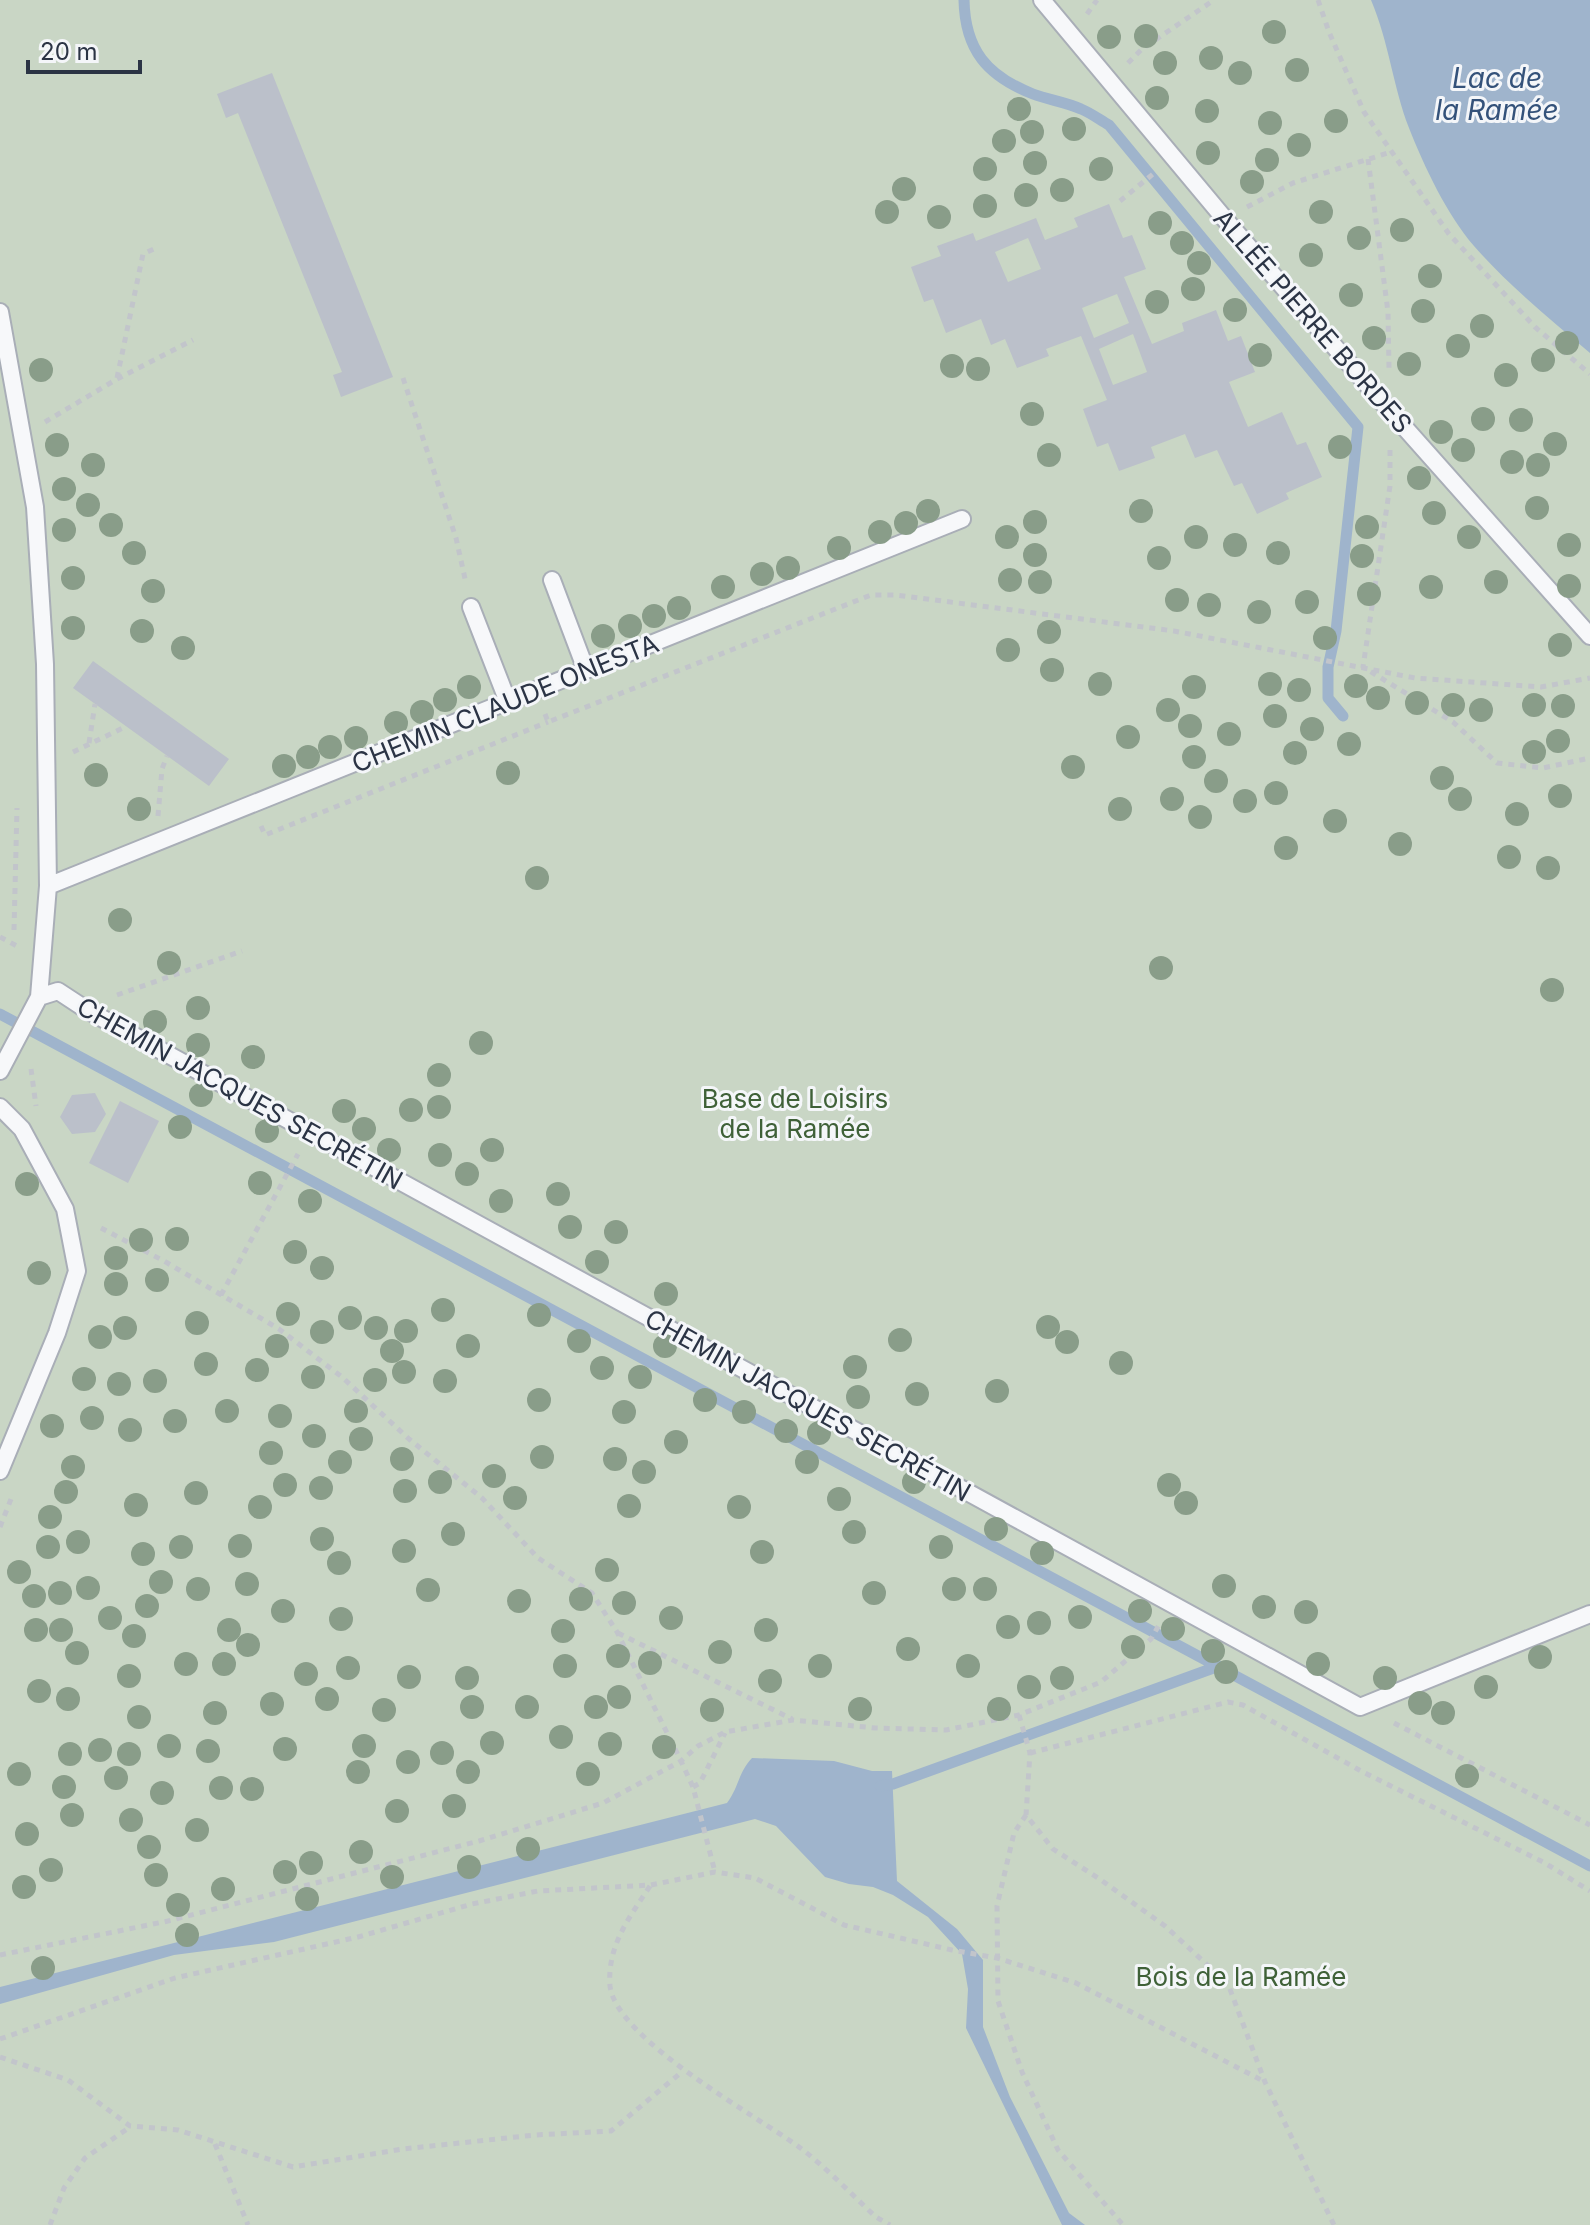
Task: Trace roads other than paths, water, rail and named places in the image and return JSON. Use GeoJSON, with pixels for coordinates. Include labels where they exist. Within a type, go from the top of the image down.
{"type":"FeatureCollection","features":[{"type":"Feature","properties":{"kind":"lane","name":"ALLÉE PIERRE BORDES"},"geometry":{"type":"LineString","coordinates":[[1042,0],[1390,411],[1590,636]]}},
{"type":"Feature","properties":{"kind":"lane"},"geometry":{"type":"LineString","coordinates":[[0,312],[36,523],[45,664],[48,886],[34,1003],[0,1071]]}},
{"type":"Feature","properties":{"kind":"lane","name":"CHEMIN CLAUDE ONESTA"},"geometry":{"type":"LineString","coordinates":[[48,886],[962,519]]}},
{"type":"Feature","properties":{"kind":"lane"},"geometry":{"type":"LineString","coordinates":[[552,580],[586,670]]}},
{"type":"Feature","properties":{"kind":"lane"},"geometry":{"type":"LineString","coordinates":[[471,607],[508,702]]}},
{"type":"Feature","properties":{"kind":"lane","name":"CHEMIN JACQUES SECRÉTIN"},"geometry":{"type":"LineString","coordinates":[[34,1003],[58,991],[87,1010],[1360,1707],[1590,1614]]}},
{"type":"Feature","properties":{"kind":"lane"},"geometry":{"type":"LineString","coordinates":[[0,1107],[22,1129],[65,1209],[77,1271],[57,1333],[0,1471]]}},
{"type":"Feature","properties":{"kind":"water","name":"Lac de la Ramée"},"geometry":{"type":"Polygon","coordinates":[[[1371,0],[1590,0],[1590,353],[1501,274],[1455,220],[1429,174],[1409,128],[1371,0]]]}},
{"type":"Feature","properties":{"kind":"water"},"geometry":{"type":"Polygon","coordinates":[[[752,1758],[834,1761],[872,1771],[892,1771],[897,1881],[957,1929],[983,1960],[983,2027],[1010,2097],[1069,2213],[1085,2225],[1062,2225],[966,2028],[968,1989],[962,1954],[928,1917],[893,1895],[873,1887],[825,1877],[776,1826],[755,1819],[274,1942],[174,1955],[0,2004],[0,1987],[727,1803],[752,1758]]]}},
{"type":"Feature","properties":{"kind":"waterway"},"geometry":{"type":"LineString","coordinates":[[964,0],[965,18],[974,47],[991,70],[1017,87],[1088,112],[1109,125],[1358,427],[1336,631],[1328,667],[1328,698],[1343,716]]}},
{"type":"Feature","properties":{"kind":"waterway"},"geometry":{"type":"LineString","coordinates":[[0,1014],[1590,1866]]}},
{"type":"Feature","properties":{"kind":"waterway"},"geometry":{"type":"LineString","coordinates":[[880,1786],[893,1784],[1219,1666]]}},
{"type":"Feature","properties":{"kind":"park label","name":"Base de Loisirs de la Ramée"},"geometry":{"type":"Point","coordinates":[795,1113]}},
{"type":"Feature","properties":{"kind":"park label","name":"Bois de la Ramée"},"geometry":{"type":"Point","coordinates":[1241,1976]}}]}
